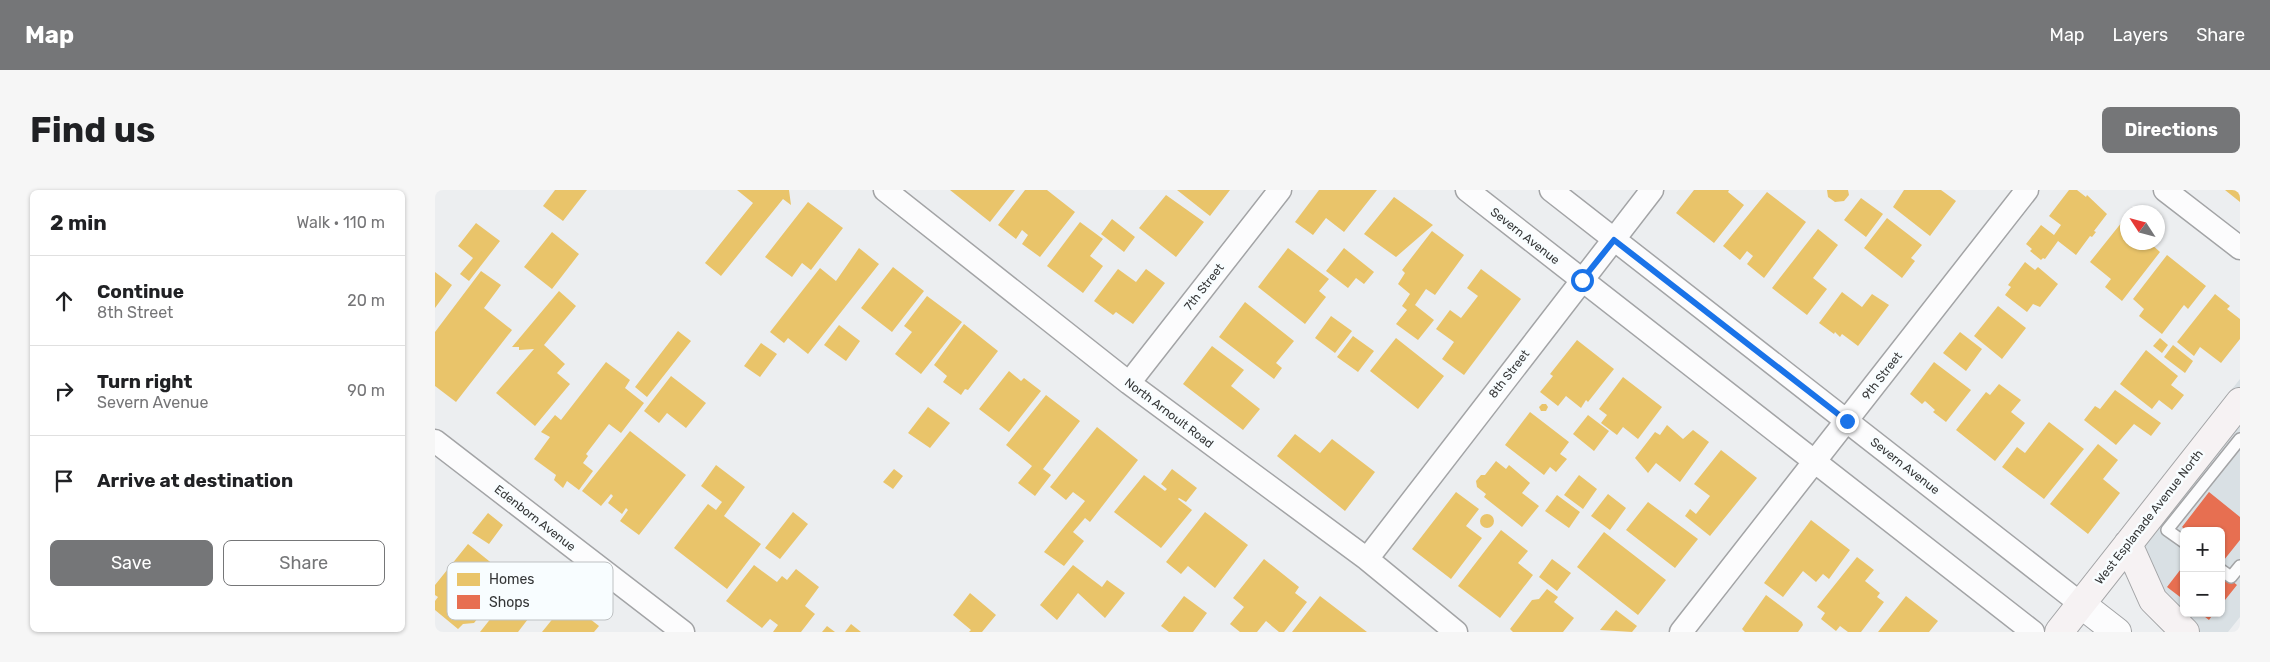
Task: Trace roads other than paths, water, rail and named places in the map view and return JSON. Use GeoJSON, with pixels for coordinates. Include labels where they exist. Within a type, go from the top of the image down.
{"type":"FeatureCollection","features":[{"type":"Feature","properties":{"kind":"main road","name":"West Esplanade Avenue North"},"geometry":{"type":"LineString","coordinates":[[2059,632],[2128,544],[2235,421]]}},
{"type":"Feature","properties":{"kind":"main road"},"geometry":{"type":"LineString","coordinates":[[2128,544],[2153,600],[2185,632]]}},
{"type":"Feature","properties":{"kind":"street","name":"7th Street"},"geometry":{"type":"LineString","coordinates":[[1129,383],[1280,190]]}},
{"type":"Feature","properties":{"kind":"street","name":"Severn Avenue"},"geometry":{"type":"LineString","coordinates":[[1467,190],[2033,632]]}},
{"type":"Feature","properties":{"kind":"street","name":"Severn Avenue"},"geometry":{"type":"LineString","coordinates":[[1551,190],[2117,632]]}},
{"type":"Feature","properties":{"kind":"street","name":"8th Street"},"geometry":{"type":"LineString","coordinates":[[1367,559],[1652,190]]}},
{"type":"Feature","properties":{"kind":"street","name":"9th Street"},"geometry":{"type":"LineString","coordinates":[[1681,632],[2027,190]]}},
{"type":"Feature","properties":{"kind":"street"},"geometry":{"type":"LineString","coordinates":[[2165,190],[2240,248]]}},
{"type":"Feature","properties":{"kind":"street","name":"North Arnoult Road"},"geometry":{"type":"LineString","coordinates":[[896,193],[1129,383],[1367,559],[1456,632]]}},
{"type":"Feature","properties":{"kind":"street","name":"Edenborn Avenue"},"geometry":{"type":"LineString","coordinates":[[435,441],[592,562]]}},
{"type":"Feature","properties":{"kind":"street","name":"Edenborn Avenue"},"geometry":{"type":"LineString","coordinates":[[613,578],[683,632]]}},
{"type":"Feature","properties":{"kind":"lane"},"geometry":{"type":"LineString","coordinates":[[2180,539],[2167,530],[2235,421]]}},
{"type":"Feature","properties":{"kind":"lane"},"geometry":{"type":"LineString","coordinates":[[2224,572],[2231,577],[2240,566]]}}]}
